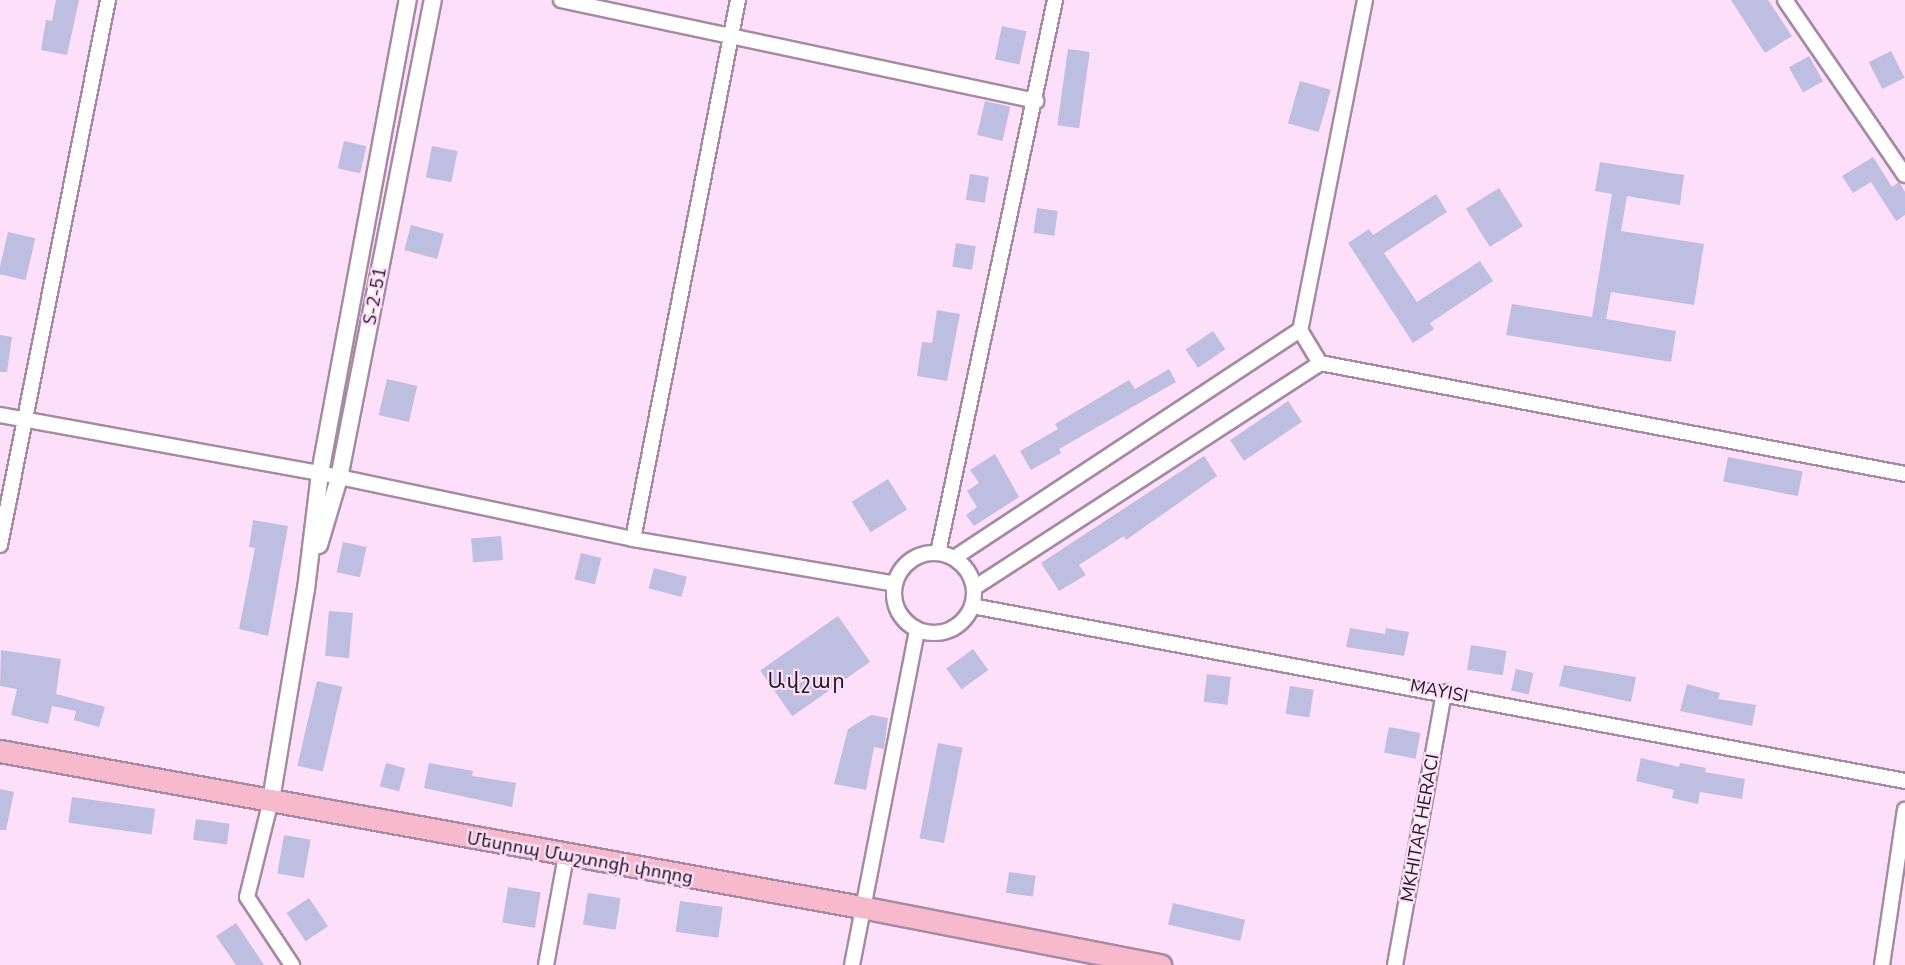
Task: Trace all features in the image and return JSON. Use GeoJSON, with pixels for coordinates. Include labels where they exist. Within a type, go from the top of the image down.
{"type":"FeatureCollection","features":[{"type":"Feature","properties":{"kind":"main road","name":"Մեսրոպ Մաշտոցի փողոց"},"geometry":{"type":"LineString","coordinates":[[0,751],[566,856],[861,907],[1160,965]]}},
{"type":"Feature","properties":{"kind":"street"},"geometry":{"type":"LineString","coordinates":[[0,544],[108,0]]}},
{"type":"Feature","properties":{"kind":"street","name":"Տ-2-51"},"geometry":{"type":"LineString","coordinates":[[271,800],[306,590],[320,473],[408,0]]}},
{"type":"Feature","properties":{"kind":"street","name":"Տ-2-51"},"geometry":{"type":"LineString","coordinates":[[306,590],[339,478],[433,0]]}},
{"type":"Feature","properties":{"kind":"street"},"geometry":{"type":"LineString","coordinates":[[561,0],[731,38],[1036,101]]}},
{"type":"Feature","properties":{"kind":"street"},"geometry":{"type":"LineString","coordinates":[[633,539],[738,0]]}},
{"type":"Feature","properties":{"kind":"street"},"geometry":{"type":"LineString","coordinates":[[938,553],[1036,101],[1055,0]]}},
{"type":"Feature","properties":{"kind":"street"},"geometry":{"type":"LineString","coordinates":[[1320,363],[1300,330],[1365,0]]}},
{"type":"Feature","properties":{"kind":"street"},"geometry":{"type":"LineString","coordinates":[[1785,0],[1905,175]]}},
{"type":"Feature","properties":{"kind":"street"},"geometry":{"type":"LineString","coordinates":[[954,558],[1300,330]]}},
{"type":"Feature","properties":{"kind":"street"},"geometry":{"type":"LineString","coordinates":[[974,588],[1320,363],[1905,474]]}},
{"type":"Feature","properties":{"kind":"street"},"geometry":{"type":"LineString","coordinates":[[0,415],[320,473],[633,539],[895,584]]}},
{"type":"Feature","properties":{"kind":"street"},"geometry":{"type":"LineString","coordinates":[[938,553],[954,558],[971,576],[974,588],[972,606],[966,618],[944,633],[917,630],[898,611],[895,584],[899,574],[916,558],[938,553]]}},
{"type":"Feature","properties":{"kind":"street","name":"MAYISI"},"geometry":{"type":"LineString","coordinates":[[972,606],[1444,692],[1905,781]]}},
{"type":"Feature","properties":{"kind":"street"},"geometry":{"type":"LineString","coordinates":[[852,965],[861,907],[917,630]]}},
{"type":"Feature","properties":{"kind":"street","name":"MKHITAR HERACI"},"geometry":{"type":"LineString","coordinates":[[1395,965],[1444,692]]}},
{"type":"Feature","properties":{"kind":"street"},"geometry":{"type":"LineString","coordinates":[[271,800],[247,897],[292,965]]}},
{"type":"Feature","properties":{"kind":"street"},"geometry":{"type":"LineString","coordinates":[[1882,965],[1905,810]]}},
{"type":"Feature","properties":{"kind":"street"},"geometry":{"type":"LineString","coordinates":[[546,965],[566,856]]}},
{"type":"Feature","properties":{"kind":"building"},"geometry":{"type":"Polygon","coordinates":[[[56,0],[79,0],[67,55],[41,50],[46,20],[52,21],[56,0]]]}},
{"type":"Feature","properties":{"kind":"building"},"geometry":{"type":"Polygon","coordinates":[[[1731,0],[1768,0],[1792,36],[1765,53],[1731,0]]]}},
{"type":"Feature","properties":{"kind":"building"},"geometry":{"type":"Polygon","coordinates":[[[1002,26],[1026,31],[1019,64],[995,59],[1002,26]]]}},
{"type":"Feature","properties":{"kind":"building"},"geometry":{"type":"Polygon","coordinates":[[[1068,49],[1090,52],[1079,128],[1057,125],[1068,49]]]}},
{"type":"Feature","properties":{"kind":"building"},"geometry":{"type":"Polygon","coordinates":[[[1891,51],[1905,78],[1882,89],[1869,62],[1891,51]]]}},
{"type":"Feature","properties":{"kind":"building"},"geometry":{"type":"Polygon","coordinates":[[[1809,56],[1823,81],[1803,93],[1789,67],[1809,56]]]}},
{"type":"Feature","properties":{"kind":"building"},"geometry":{"type":"Polygon","coordinates":[[[1300,81],[1331,90],[1319,132],[1288,123],[1300,81]]]}},
{"type":"Feature","properties":{"kind":"building"},"geometry":{"type":"Polygon","coordinates":[[[985,101],[1010,107],[1002,141],[977,135],[985,101]]]}},
{"type":"Feature","properties":{"kind":"building"},"geometry":{"type":"Polygon","coordinates":[[[344,141],[366,146],[360,173],[338,168],[344,141]]]}},
{"type":"Feature","properties":{"kind":"building"},"geometry":{"type":"Polygon","coordinates":[[[432,146],[458,151],[451,182],[426,177],[432,146]]]}},
{"type":"Feature","properties":{"kind":"building"},"geometry":{"type":"Polygon","coordinates":[[[1873,157],[1892,187],[1899,182],[1905,192],[1905,215],[1896,221],[1871,182],[1853,193],[1842,176],[1873,157]]]}},
{"type":"Feature","properties":{"kind":"building"},"geometry":{"type":"Polygon","coordinates":[[[1600,162],[1684,175],[1680,205],[1627,196],[1621,231],[1704,244],[1694,305],[1611,292],[1606,319],[1676,331],[1671,362],[1506,335],[1512,304],[1592,317],[1612,194],[1595,191],[1600,162]]]}},
{"type":"Feature","properties":{"kind":"building"},"geometry":{"type":"Polygon","coordinates":[[[970,174],[989,177],[985,203],[966,200],[970,174]]]}},
{"type":"Feature","properties":{"kind":"building"},"geometry":{"type":"Polygon","coordinates":[[[1499,188],[1523,226],[1490,247],[1466,209],[1499,188]]]}},
{"type":"Feature","properties":{"kind":"building"},"geometry":{"type":"Polygon","coordinates":[[[1436,194],[1447,212],[1384,253],[1417,302],[1480,261],[1493,281],[1430,323],[1434,329],[1413,343],[1348,243],[1369,229],[1373,235],[1436,194]]]}},
{"type":"Feature","properties":{"kind":"building"},"geometry":{"type":"Polygon","coordinates":[[[1037,208],[1058,211],[1054,236],[1034,233],[1037,208]]]}},
{"type":"Feature","properties":{"kind":"building"},"geometry":{"type":"Polygon","coordinates":[[[411,225],[444,234],[437,259],[404,250],[411,225]]]}},
{"type":"Feature","properties":{"kind":"building"},"geometry":{"type":"Polygon","coordinates":[[[8,232],[35,238],[26,280],[0,274],[8,232]]]}},
{"type":"Feature","properties":{"kind":"building"},"geometry":{"type":"Polygon","coordinates":[[[956,243],[976,246],[972,270],[952,267],[956,243]]]}},
{"type":"Feature","properties":{"kind":"building"},"geometry":{"type":"Polygon","coordinates":[[[937,310],[960,314],[947,381],[917,376],[922,342],[932,343],[937,310]]]}},
{"type":"Feature","properties":{"kind":"building"},"geometry":{"type":"Polygon","coordinates":[[[1213,331],[1225,349],[1198,368],[1186,349],[1213,331]]]}},
{"type":"Feature","properties":{"kind":"building"},"geometry":{"type":"Polygon","coordinates":[[[0,335],[12,337],[7,372],[0,372],[0,335]]]}},
{"type":"Feature","properties":{"kind":"building"},"geometry":{"type":"Polygon","coordinates":[[[1169,369],[1176,382],[1059,449],[1061,453],[1031,470],[1020,451],[1058,429],[1055,424],[1129,380],[1135,389],[1169,369]]]}},
{"type":"Feature","properties":{"kind":"building"},"geometry":{"type":"Polygon","coordinates":[[[387,379],[417,386],[409,422],[379,415],[387,379]]]}},
{"type":"Feature","properties":{"kind":"building"},"geometry":{"type":"Polygon","coordinates":[[[1288,401],[1302,422],[1244,461],[1230,440],[1288,401]]]}},
{"type":"Feature","properties":{"kind":"building"},"geometry":{"type":"Polygon","coordinates":[[[995,454],[1019,497],[974,526],[966,515],[977,507],[967,491],[979,483],[970,470],[995,454]]]}},
{"type":"Feature","properties":{"kind":"building"},"geometry":{"type":"Polygon","coordinates":[[[1204,456],[1217,476],[1126,540],[1124,536],[1079,565],[1086,575],[1059,591],[1041,563],[1204,456]]]}},
{"type":"Feature","properties":{"kind":"building"},"geometry":{"type":"Polygon","coordinates":[[[1728,457],[1803,472],[1798,496],[1723,482],[1728,457]]]}},
{"type":"Feature","properties":{"kind":"building"},"geometry":{"type":"Polygon","coordinates":[[[888,479],[907,510],[871,532],[852,502],[888,479]]]}},
{"type":"Feature","properties":{"kind":"building"},"geometry":{"type":"Polygon","coordinates":[[[253,520],[288,526],[268,636],[239,629],[255,548],[249,547],[253,520]]]}},
{"type":"Feature","properties":{"kind":"building"},"geometry":{"type":"Polygon","coordinates":[[[501,536],[503,560],[473,563],[471,539],[501,536]]]}},
{"type":"Feature","properties":{"kind":"building"},"geometry":{"type":"Polygon","coordinates":[[[343,542],[366,547],[360,577],[337,572],[343,542]]]}},
{"type":"Feature","properties":{"kind":"building"},"geometry":{"type":"Polygon","coordinates":[[[581,553],[601,558],[595,584],[574,579],[581,553]]]}},
{"type":"Feature","properties":{"kind":"building"},"geometry":{"type":"Polygon","coordinates":[[[654,568],[687,577],[681,597],[649,588],[654,568]]]}},
{"type":"Feature","properties":{"kind":"building"},"geometry":{"type":"Polygon","coordinates":[[[329,611],[353,613],[349,658],[325,656],[329,611]]]}},
{"type":"Feature","properties":{"kind":"building"},"geometry":{"type":"Polygon","coordinates":[[[838,616],[870,662],[792,716],[760,670],[838,616]]]}},
{"type":"Feature","properties":{"kind":"building"},"geometry":{"type":"Polygon","coordinates":[[[1350,628],[1385,634],[1386,628],[1409,632],[1404,656],[1346,647],[1350,628]]]}},
{"type":"Feature","properties":{"kind":"building"},"geometry":{"type":"Polygon","coordinates":[[[1471,645],[1507,651],[1503,675],[1467,670],[1471,645]]]}},
{"type":"Feature","properties":{"kind":"building"},"geometry":{"type":"Polygon","coordinates":[[[973,649],[988,670],[962,689],[946,668],[973,649]]]}},
{"type":"Feature","properties":{"kind":"building"},"geometry":{"type":"Polygon","coordinates":[[[1,650],[61,659],[56,694],[105,707],[99,727],[74,720],[76,711],[52,706],[48,724],[11,715],[17,689],[0,686],[1,650]]]}},
{"type":"Feature","properties":{"kind":"building"},"geometry":{"type":"Polygon","coordinates":[[[1564,665],[1636,677],[1631,702],[1559,686],[1564,665]]]}},
{"type":"Feature","properties":{"kind":"building"},"geometry":{"type":"Polygon","coordinates":[[[1516,669],[1534,673],[1529,694],[1511,690],[1516,669]]]}},
{"type":"Feature","properties":{"kind":"building"},"geometry":{"type":"Polygon","coordinates":[[[1207,674],[1231,677],[1227,705],[1204,702],[1207,674]]]}},
{"type":"Feature","properties":{"kind":"building"},"geometry":{"type":"Polygon","coordinates":[[[317,681],[342,687],[323,772],[297,766],[317,681]]]}},
{"type":"Feature","properties":{"kind":"building"},"geometry":{"type":"Polygon","coordinates":[[[1687,684],[1720,693],[1718,699],[1756,705],[1752,726],[1680,711],[1687,684]]]}},
{"type":"Feature","properties":{"kind":"building"},"geometry":{"type":"Polygon","coordinates":[[[1290,686],[1314,690],[1309,717],[1286,714],[1290,686]]]}},
{"type":"Feature","properties":{"kind":"building"},"geometry":{"type":"Polygon","coordinates":[[[871,715],[888,718],[884,749],[874,747],[866,790],[834,784],[848,729],[871,715]]]}},
{"type":"Feature","properties":{"kind":"building"},"geometry":{"type":"Polygon","coordinates":[[[1389,727],[1420,733],[1415,759],[1384,753],[1389,727]]]}},
{"type":"Feature","properties":{"kind":"building"},"geometry":{"type":"Polygon","coordinates":[[[938,743],[963,748],[944,843],[919,838],[938,743]]]}},
{"type":"Feature","properties":{"kind":"building"},"geometry":{"type":"Polygon","coordinates":[[[1641,758],[1679,767],[1680,763],[1706,768],[1705,772],[1745,779],[1742,799],[1700,792],[1698,804],[1672,798],[1674,790],[1636,781],[1641,758]]]}},
{"type":"Feature","properties":{"kind":"building"},"geometry":{"type":"Polygon","coordinates":[[[386,763],[405,768],[399,791],[380,786],[386,763]]]}},
{"type":"Feature","properties":{"kind":"building"},"geometry":{"type":"Polygon","coordinates":[[[429,763],[473,771],[472,776],[516,783],[512,807],[424,788],[429,763]]]}},
{"type":"Feature","properties":{"kind":"building"},"geometry":{"type":"Polygon","coordinates":[[[0,789],[14,792],[6,830],[0,830],[0,789]]]}},
{"type":"Feature","properties":{"kind":"building"},"geometry":{"type":"Polygon","coordinates":[[[72,797],[155,809],[152,834],[68,823],[72,797]]]}},
{"type":"Feature","properties":{"kind":"building"},"geometry":{"type":"Polygon","coordinates":[[[196,819],[230,824],[227,845],[193,840],[196,819]]]}},
{"type":"Feature","properties":{"kind":"building"},"geometry":{"type":"Polygon","coordinates":[[[284,835],[311,840],[304,878],[277,873],[284,835]]]}},
{"type":"Feature","properties":{"kind":"building"},"geometry":{"type":"Polygon","coordinates":[[[1009,872],[1036,876],[1033,897],[1006,893],[1009,872]]]}},
{"type":"Feature","properties":{"kind":"building"},"geometry":{"type":"Polygon","coordinates":[[[508,887],[541,892],[535,928],[502,923],[508,887]]]}},
{"type":"Feature","properties":{"kind":"building"},"geometry":{"type":"Polygon","coordinates":[[[588,893],[621,898],[616,930],[583,925],[588,893]]]}},
{"type":"Feature","properties":{"kind":"building"},"geometry":{"type":"Polygon","coordinates":[[[309,898],[328,926],[306,941],[287,913],[309,898]]]}},
{"type":"Feature","properties":{"kind":"building"},"geometry":{"type":"Polygon","coordinates":[[[680,901],[723,907],[718,938],[676,932],[680,901]]]}},
{"type":"Feature","properties":{"kind":"building"},"geometry":{"type":"Polygon","coordinates":[[[1173,903],[1245,920],[1240,941],[1168,924],[1173,903]]]}},
{"type":"Feature","properties":{"kind":"building"},"geometry":{"type":"Polygon","coordinates":[[[236,923],[264,965],[236,965],[216,936],[236,923]]]}},
{"type":"Feature","properties":{"kind":"district","name":"Ավշար"},"geometry":{"type":"Point","coordinates":[807,681]}}]}
